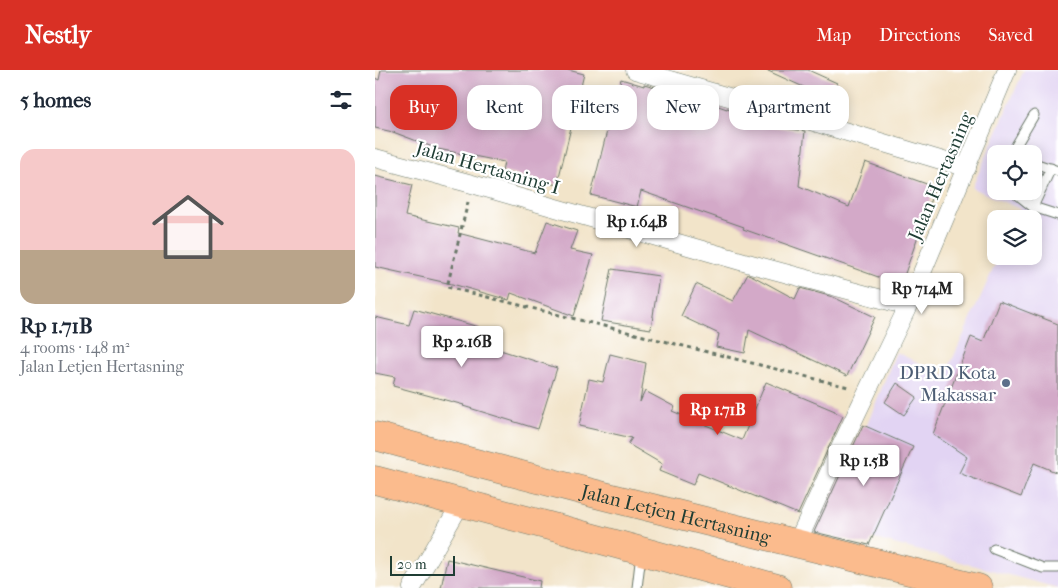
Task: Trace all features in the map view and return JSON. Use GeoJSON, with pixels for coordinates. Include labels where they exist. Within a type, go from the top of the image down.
{"type":"FeatureCollection","features":[{"type":"Feature","properties":{"kind":"main road","name":"Jalan Letjen Hertasning"},"geometry":{"type":"LineString","coordinates":[[375,436],[665,511],[978,588]]}},
{"type":"Feature","properties":{"kind":"main road"},"geometry":{"type":"LineString","coordinates":[[375,480],[777,588]]}},
{"type":"Feature","properties":{"kind":"street"},"geometry":{"type":"LineString","coordinates":[[635,70],[967,168]]}},
{"type":"Feature","properties":{"kind":"street","name":"Jalan Hertasning"},"geometry":{"type":"LineString","coordinates":[[797,543],[841,446],[909,306],[1007,70]]}},
{"type":"Feature","properties":{"kind":"street","name":"Jalan Hertasning I"},"geometry":{"type":"LineString","coordinates":[[375,158],[751,264],[909,306]]}},
{"type":"Feature","properties":{"kind":"street"},"geometry":{"type":"LineString","coordinates":[[413,588],[461,504]]}},
{"type":"Feature","properties":{"kind":"lane"},"geometry":{"type":"LineString","coordinates":[[1016,145],[1033,115]]}},
{"type":"Feature","properties":{"kind":"lane"},"geometry":{"type":"LineString","coordinates":[[1033,207],[1054,170],[1042,166]]}},
{"type":"Feature","properties":{"kind":"lane"},"geometry":{"type":"LineString","coordinates":[[1024,200],[1033,207],[1058,215]]}},
{"type":"Feature","properties":{"kind":"lane"},"geometry":{"type":"LineString","coordinates":[[994,549],[1043,568],[1058,568]]}},
{"type":"Feature","properties":{"kind":"lane"},"geometry":{"type":"LineString","coordinates":[[637,588],[642,551]]}},
{"type":"Feature","properties":{"kind":"path"},"geometry":{"type":"LineString","coordinates":[[472,184],[447,287],[868,392]]}},
{"type":"Feature","properties":{"kind":"shaded area"},"geometry":{"type":"Polygon","coordinates":[[[1024,70],[1058,70],[1058,588],[827,526],[896,352],[945,376],[995,265],[1042,265],[1042,210],[1020,209],[999,200],[1042,200],[1042,145],[991,145],[1024,70]]]}},
{"type":"Feature","properties":{"kind":"shaded area"},"geometry":{"type":"Polygon","coordinates":[[[987,154],[987,195],[972,188],[987,154]]]}},
{"type":"Feature","properties":{"kind":"building"},"geometry":{"type":"Polygon","coordinates":[[[381,70],[568,70],[584,74],[581,85],[552,85],[552,130],[570,130],[557,185],[502,172],[504,162],[438,149],[393,132],[375,128],[375,78],[379,80],[381,70]]]}},
{"type":"Feature","properties":{"kind":"building"},"geometry":{"type":"Polygon","coordinates":[[[766,70],[808,70],[837,83],[836,85],[799,85],[766,70]]]}},
{"type":"Feature","properties":{"kind":"building"},"geometry":{"type":"Polygon","coordinates":[[[621,79],[644,86],[644,84],[648,85],[647,130],[719,130],[719,106],[729,109],[729,130],[805,131],[799,186],[849,207],[865,162],[935,187],[901,285],[641,191],[637,207],[591,195],[607,130],[637,130],[637,85],[619,85],[621,79]]]}},
{"type":"Feature","properties":{"kind":"building"},"geometry":{"type":"Polygon","coordinates":[[[375,176],[412,185],[405,216],[459,228],[458,233],[535,253],[547,221],[577,231],[570,250],[593,255],[574,316],[511,293],[509,300],[452,284],[375,267],[375,176]]]}},
{"type":"Feature","properties":{"kind":"building"},"geometry":{"type":"Polygon","coordinates":[[[612,269],[659,276],[651,329],[601,321],[612,269]]]}},
{"type":"Feature","properties":{"kind":"building"},"geometry":{"type":"Polygon","coordinates":[[[748,274],[795,299],[800,288],[833,297],[875,317],[847,376],[749,330],[745,353],[716,347],[719,334],[681,316],[696,284],[733,301],[748,274]]]}},
{"type":"Feature","properties":{"kind":"building","name":"DPRD Kota Makassar"},"geometry":{"type":"Polygon","coordinates":[[[999,301],[1058,324],[1058,473],[1034,463],[1021,497],[959,473],[967,457],[933,434],[971,337],[983,342],[999,301]]]}},
{"type":"Feature","properties":{"kind":"building"},"geometry":{"type":"Polygon","coordinates":[[[414,309],[479,327],[475,342],[557,368],[538,429],[464,405],[393,386],[395,377],[375,373],[375,317],[409,325],[414,309]]]}},
{"type":"Feature","properties":{"kind":"building"},"geometry":{"type":"Polygon","coordinates":[[[610,354],[646,363],[640,402],[645,391],[675,407],[672,411],[742,440],[766,382],[843,416],[798,514],[698,473],[693,485],[659,471],[662,464],[628,444],[632,438],[579,426],[589,379],[603,382],[610,354]]]}},
{"type":"Feature","properties":{"kind":"building"},"geometry":{"type":"Polygon","coordinates":[[[897,383],[917,397],[904,415],[885,402],[897,383]]]}},
{"type":"Feature","properties":{"kind":"building"},"geometry":{"type":"Polygon","coordinates":[[[863,425],[913,447],[869,545],[814,532],[863,425]]]}},
{"type":"Feature","properties":{"kind":"building"},"geometry":{"type":"Polygon","coordinates":[[[447,559],[540,581],[539,588],[441,588],[447,559]]]}},
{"type":"Feature","properties":{"kind":"place","name":"DPRD Kota Makassar"},"geometry":{"type":"Point","coordinates":[1006,383]}}]}
